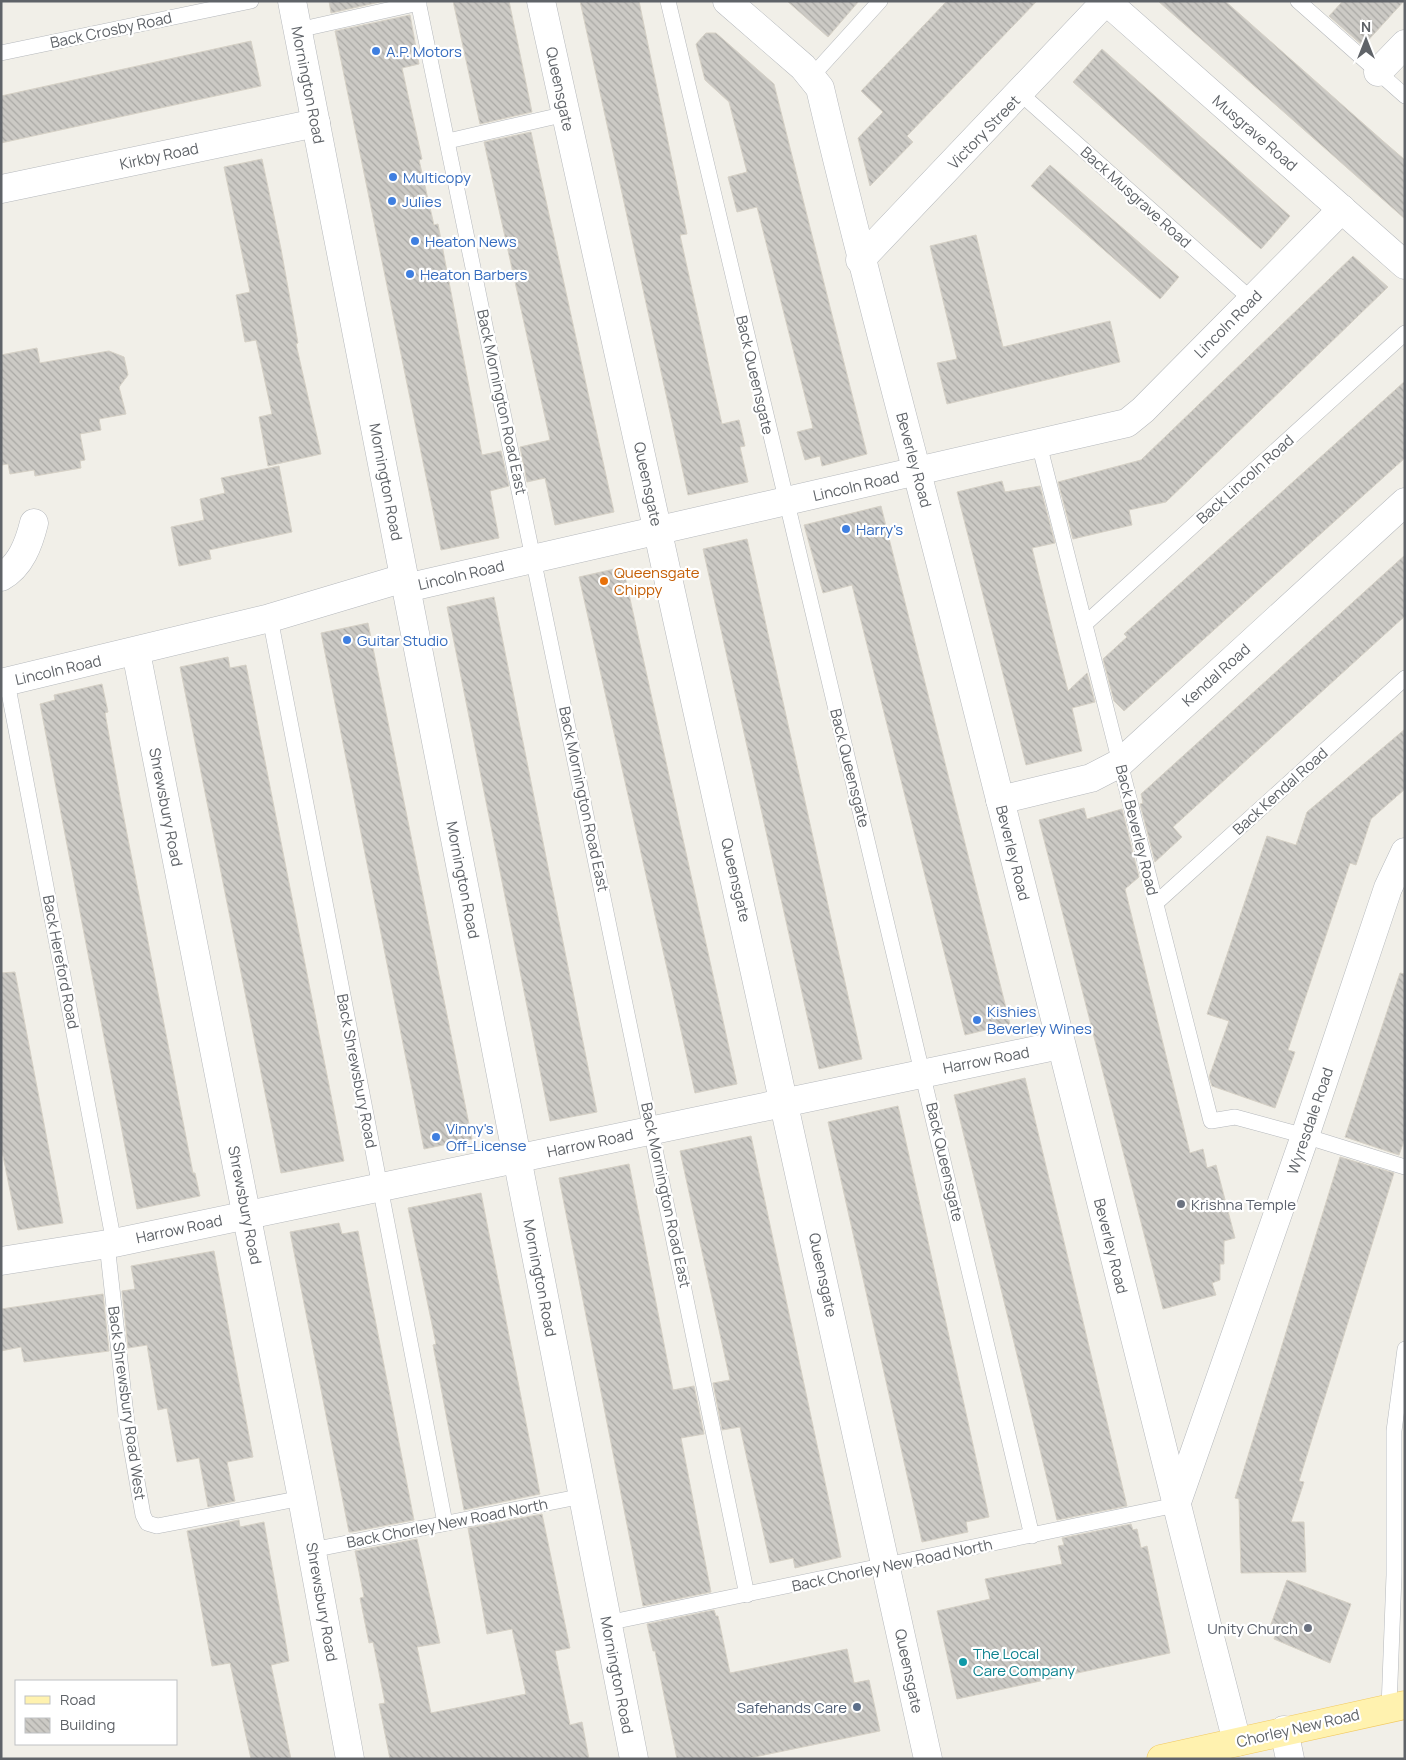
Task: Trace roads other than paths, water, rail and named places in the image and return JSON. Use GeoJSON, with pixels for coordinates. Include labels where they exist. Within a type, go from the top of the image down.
{"type":"FeatureCollection","features":[{"type":"Feature","properties":{"kind":"main road","name":"Chorley New Road"},"geometry":{"type":"LineString","coordinates":[[1161,1759],[1397,1706]]}},
{"type":"Feature","properties":{"kind":"street","name":"Mornington Road"},"geometry":{"type":"LineString","coordinates":[[292,1],[634,1759]]}},
{"type":"Feature","properties":{"kind":"street","name":"Queensgate"},"geometry":{"type":"LineString","coordinates":[[541,1],[785,1102],[928,1759]]}},
{"type":"Feature","properties":{"kind":"street","name":"Beverley Road"},"geometry":{"type":"LineString","coordinates":[[727,1],[812,76],[820,88],[860,260],[918,472],[1060,1045],[1237,1742]]}},
{"type":"Feature","properties":{"kind":"street","name":"Victory Street"},"geometry":{"type":"LineString","coordinates":[[860,260],[1021,94],[1106,1]]}},
{"type":"Feature","properties":{"kind":"street","name":"Musgrave Road"},"geometry":{"type":"LineString","coordinates":[[1106,1],[1405,265]]}},
{"type":"Feature","properties":{"kind":"street"},"geometry":{"type":"LineString","coordinates":[[1378,72],[1405,44]]}},
{"type":"Feature","properties":{"kind":"street","name":"Kirkby Road"},"geometry":{"type":"LineString","coordinates":[[1,190],[316,124]]}},
{"type":"Feature","properties":{"kind":"street","name":"Lincoln Road"},"geometry":{"type":"LineString","coordinates":[[4,683],[136,652],[405,583],[658,531],[1127,423],[1143,410],[1342,209]]}},
{"type":"Feature","properties":{"kind":"street","name":"Kendal Road"},"geometry":{"type":"LineString","coordinates":[[1000,800],[1091,778],[1120,763],[1405,502]]}},
{"type":"Feature","properties":{"kind":"street"},"geometry":{"type":"LineString","coordinates":[[1,577],[21,558],[30,542],[34,523]]}},
{"type":"Feature","properties":{"kind":"street","name":"Shrewsbury Road"},"geometry":{"type":"LineString","coordinates":[[136,652],[302,1498],[350,1759]]}},
{"type":"Feature","properties":{"kind":"street","name":"Wyresdale Road"},"geometry":{"type":"LineString","coordinates":[[1176,1505],[1306,1136],[1388,888],[1405,852]]}},
{"type":"Feature","properties":{"kind":"street","name":"Harrow Road"},"geometry":{"type":"LineString","coordinates":[[1,1261],[110,1243],[1060,1045]]}},
{"type":"Feature","properties":{"kind":"street"},"geometry":{"type":"LineString","coordinates":[[1284,1730],[1290,1759]]}},
{"type":"Feature","properties":{"kind":"lane","name":"Back Crosby Road"},"geometry":{"type":"LineString","coordinates":[[1,54],[251,1]]}},
{"type":"Feature","properties":{"kind":"lane","name":"Back Queensgate"},"geometry":{"type":"LineString","coordinates":[[668,1],[785,502],[924,1072],[1032,1536]]}},
{"type":"Feature","properties":{"kind":"lane"},"geometry":{"type":"LineString","coordinates":[[812,76],[880,1]]}},
{"type":"Feature","properties":{"kind":"lane"},"geometry":{"type":"LineString","coordinates":[[1298,1],[1405,96]]}},
{"type":"Feature","properties":{"kind":"lane","name":"Back Mornington Road East"},"geometry":{"type":"LineString","coordinates":[[298,30],[419,2],[747,1595]]}},
{"type":"Feature","properties":{"kind":"lane","name":"Back Musgrave Road"},"geometry":{"type":"LineString","coordinates":[[1021,94],[1252,300]]}},
{"type":"Feature","properties":{"kind":"lane"},"geometry":{"type":"LineString","coordinates":[[448,141],[566,114]]}},
{"type":"Feature","properties":{"kind":"lane","name":"Back Lincoln Road"},"geometry":{"type":"LineString","coordinates":[[1085,624],[1405,333]]}},
{"type":"Feature","properties":{"kind":"lane","name":"Back Beverley Road"},"geometry":{"type":"LineString","coordinates":[[1039,444],[1212,1121],[1235,1117],[1306,1136]]}},
{"type":"Feature","properties":{"kind":"lane","name":"Back Shrewsbury Road"},"geometry":{"type":"LineString","coordinates":[[270,618],[445,1523]]}},
{"type":"Feature","properties":{"kind":"lane","name":"Back Kendal Road"},"geometry":{"type":"LineString","coordinates":[[1156,903],[1405,678]]}},
{"type":"Feature","properties":{"kind":"lane","name":"Back Hereford Road"},"geometry":{"type":"LineString","coordinates":[[4,683],[110,1243]]}},
{"type":"Feature","properties":{"kind":"lane"},"geometry":{"type":"LineString","coordinates":[[1306,1136],[1405,1167]]}},
{"type":"Feature","properties":{"kind":"lane","name":"Back Shrewsbury Road West"},"geometry":{"type":"LineString","coordinates":[[110,1243],[127,1424],[143,1515],[147,1523],[157,1526],[302,1498]]}},
{"type":"Feature","properties":{"kind":"lane"},"geometry":{"type":"LineString","coordinates":[[1397,1706],[1394,1574],[1394,1432],[1405,1349]]}},
{"type":"Feature","properties":{"kind":"lane","name":"Back Chorley New Road North"},"geometry":{"type":"LineString","coordinates":[[312,1550],[583,1496]]}},
{"type":"Feature","properties":{"kind":"lane","name":"Back Chorley New Road North"},"geometry":{"type":"LineString","coordinates":[[607,1623],[1176,1505]]}},
{"type":"Feature","properties":{"kind":"place","name":"A.P. Motors"},"geometry":{"type":"Point","coordinates":[376,51]}},
{"type":"Feature","properties":{"kind":"place","name":"Multicopy"},"geometry":{"type":"Point","coordinates":[393,177]}},
{"type":"Feature","properties":{"kind":"place","name":"Julies"},"geometry":{"type":"Point","coordinates":[392,201]}},
{"type":"Feature","properties":{"kind":"place","name":"Heaton News"},"geometry":{"type":"Point","coordinates":[415,241]}},
{"type":"Feature","properties":{"kind":"place","name":"Heaton Barbers"},"geometry":{"type":"Point","coordinates":[410,274]}},
{"type":"Feature","properties":{"kind":"place","name":"Harry's"},"geometry":{"type":"Point","coordinates":[846,529]}},
{"type":"Feature","properties":{"kind":"place","name":"Queensgate Chippy"},"geometry":{"type":"Point","coordinates":[604,581]}},
{"type":"Feature","properties":{"kind":"place","name":"Guitar Studio"},"geometry":{"type":"Point","coordinates":[347,640]}},
{"type":"Feature","properties":{"kind":"place","name":"Kishies Beverley Wines"},"geometry":{"type":"Point","coordinates":[977,1020]}},
{"type":"Feature","properties":{"kind":"place","name":"Vinny's Off-License"},"geometry":{"type":"Point","coordinates":[436,1137]}},
{"type":"Feature","properties":{"kind":"place","name":"Krishna Temple"},"geometry":{"type":"Point","coordinates":[1181,1204]}},
{"type":"Feature","properties":{"kind":"place","name":"Unity Church"},"geometry":{"type":"Point","coordinates":[1308,1628]}},
{"type":"Feature","properties":{"kind":"place","name":"The Local Care Company"},"geometry":{"type":"Point","coordinates":[963,1662]}},
{"type":"Feature","properties":{"kind":"place","name":"Safehands Care"},"geometry":{"type":"Point","coordinates":[857,1707]}}]}
